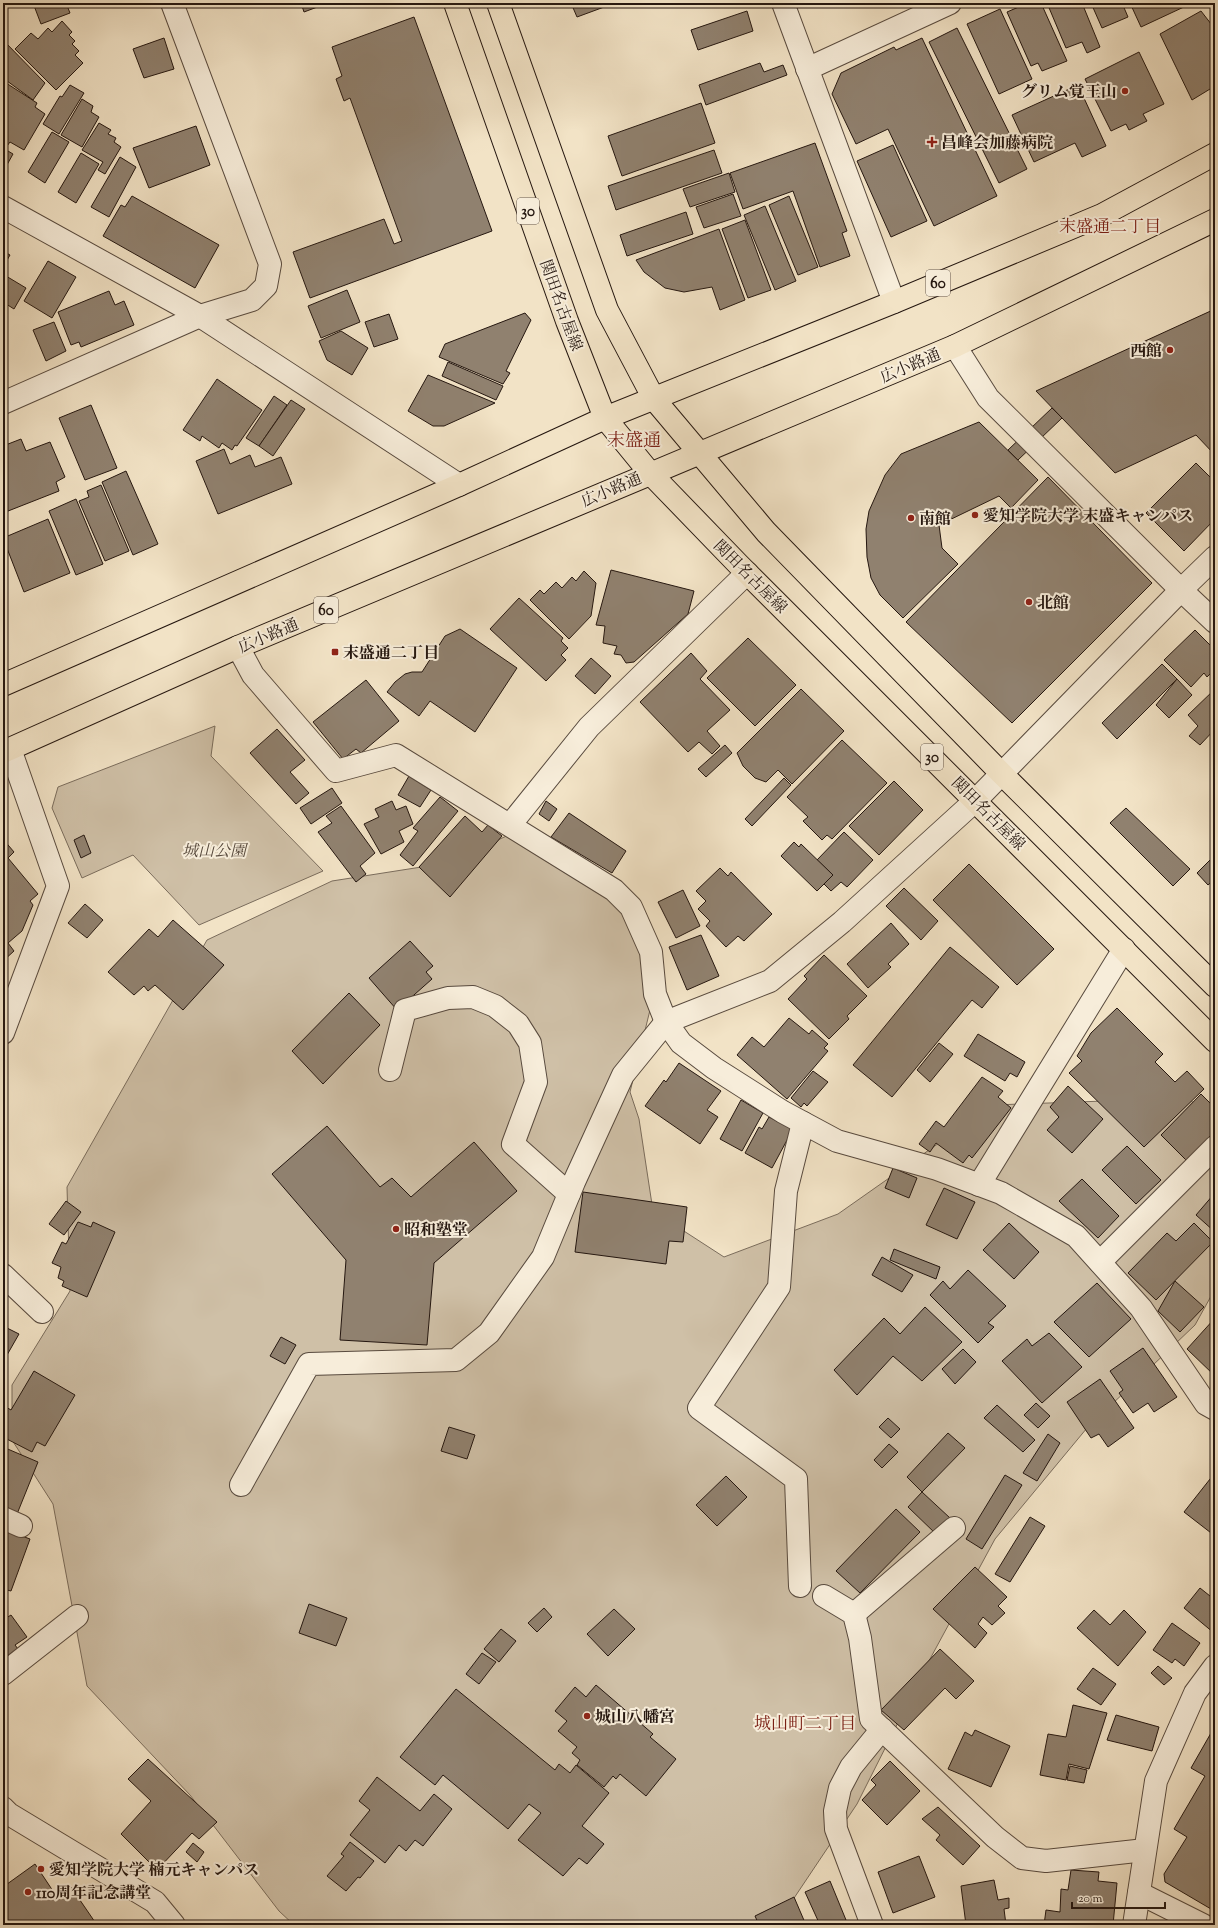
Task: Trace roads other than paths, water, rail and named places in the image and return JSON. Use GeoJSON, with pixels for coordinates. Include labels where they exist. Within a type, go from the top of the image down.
{"type":"FeatureCollection","features":[{"type":"Feature","properties":{"kind":"main road","name":"関田名古屋線"},"geometry":{"type":"LineString","coordinates":[[455,3],[567,321],[605,418],[650,473],[747,573],[1124,949],[1212,1031]]}},
{"type":"Feature","properties":{"kind":"main road","name":"30"},"geometry":{"type":"LineString","coordinates":[[498,3],[607,310],[654,399],[766,532],[1001,773],[1215,986]]}},
{"type":"Feature","properties":{"kind":"main road","name":"60"},"geometry":{"type":"LineString","coordinates":[[3,685],[459,485],[605,418],[894,302],[1102,215],[1215,154]]}},
{"type":"Feature","properties":{"kind":"main road","name":"広小路通"},"geometry":{"type":"LineString","coordinates":[[7,750],[238,647],[955,346],[1215,220]]}},
{"type":"Feature","properties":{"kind":"street"},"geometry":{"type":"LineString","coordinates":[[3,403],[200,316],[252,300],[266,286],[270,264],[172,3]]}},
{"type":"Feature","properties":{"kind":"street"},"geometry":{"type":"LineString","coordinates":[[783,3],[894,302]]}},
{"type":"Feature","properties":{"kind":"street"},"geometry":{"type":"LineString","coordinates":[[807,68],[950,3]]}},
{"type":"Feature","properties":{"kind":"street"},"geometry":{"type":"LineString","coordinates":[[3,207],[200,316],[459,485]]}},
{"type":"Feature","properties":{"kind":"street"},"geometry":{"type":"LineString","coordinates":[[955,346],[988,398],[1215,622]]}},
{"type":"Feature","properties":{"kind":"street"},"geometry":{"type":"LineString","coordinates":[[241,1485],[309,1364],[456,1360],[489,1333],[542,1257],[623,1075],[666,1022],[770,981],[842,922],[976,800],[1215,557]]}},
{"type":"Feature","properties":{"kind":"street"},"geometry":{"type":"LineString","coordinates":[[510,825],[589,727],[747,573]]}},
{"type":"Feature","properties":{"kind":"street"},"geometry":{"type":"LineString","coordinates":[[238,647],[253,674],[336,771],[396,755],[614,890],[631,907],[651,952],[655,994],[666,1022],[681,1043],[714,1068],[783,1112],[837,1141],[937,1169],[979,1185],[1001,1194],[1076,1236],[1141,1308],[1206,1404],[1215,1409]]}},
{"type":"Feature","properties":{"kind":"street"},"geometry":{"type":"LineString","coordinates":[[3,1032],[58,886],[7,750]]}},
{"type":"Feature","properties":{"kind":"street"},"geometry":{"type":"LineString","coordinates":[[979,1185],[1124,949]]}},
{"type":"Feature","properties":{"kind":"street"},"geometry":{"type":"LineString","coordinates":[[390,1070],[405,1010],[448,998],[473,997],[495,1006],[518,1024],[530,1043],[536,1082],[513,1144],[569,1194]]}},
{"type":"Feature","properties":{"kind":"street"},"geometry":{"type":"LineString","coordinates":[[800,1586],[796,1480],[700,1408],[779,1287],[786,1191],[803,1123]]}},
{"type":"Feature","properties":{"kind":"street"},"geometry":{"type":"LineString","coordinates":[[1100,1262],[1215,1147]]}},
{"type":"Feature","properties":{"kind":"street"},"geometry":{"type":"LineString","coordinates":[[3,1275],[42,1312]]}},
{"type":"Feature","properties":{"kind":"street"},"geometry":{"type":"LineString","coordinates":[[854,1614],[954,1528]]}},
{"type":"Feature","properties":{"kind":"street"},"geometry":{"type":"LineString","coordinates":[[824,1596],[854,1614],[860,1638],[871,1719],[995,1837],[1022,1858],[1046,1861],[1146,1850]]}},
{"type":"Feature","properties":{"kind":"street"},"geometry":{"type":"LineString","coordinates":[[3,1674],[77,1616]]}},
{"type":"Feature","properties":{"kind":"street"},"geometry":{"type":"LineString","coordinates":[[1134,1925],[1156,1781],[1195,1694],[1214,1669]]}},
{"type":"Feature","properties":{"kind":"street"},"geometry":{"type":"LineString","coordinates":[[872,1925],[836,1829],[835,1811],[840,1788],[851,1767],[882,1730]]}},
{"type":"Feature","properties":{"kind":"street"},"geometry":{"type":"LineString","coordinates":[[3,1808],[9,1814],[155,1902],[174,1925]]}},
{"type":"Feature","properties":{"kind":"street"},"geometry":{"type":"LineString","coordinates":[[1139,1892],[1203,1925]]}},
{"type":"Feature","properties":{"kind":"place","name":"グリム覚王山"},"geometry":{"type":"Point","coordinates":[1125,91]}},
{"type":"Feature","properties":{"kind":"place","name":"昌峰会加藤病院"},"geometry":{"type":"Point","coordinates":[932,142]}},
{"type":"Feature","properties":{"kind":"place","name":"西館"},"geometry":{"type":"Point","coordinates":[1170,350]}},
{"type":"Feature","properties":{"kind":"place","name":"愛知学院大学 末盛キャンパス"},"geometry":{"type":"Point","coordinates":[975,515]}},
{"type":"Feature","properties":{"kind":"place","name":"南館"},"geometry":{"type":"Point","coordinates":[911,518]}},
{"type":"Feature","properties":{"kind":"place","name":"北館"},"geometry":{"type":"Point","coordinates":[1029,602]}},
{"type":"Feature","properties":{"kind":"place","name":"末盛通二丁目"},"geometry":{"type":"Point","coordinates":[335,652]}},
{"type":"Feature","properties":{"kind":"place","name":"昭和塾堂"},"geometry":{"type":"Point","coordinates":[396,1229]}},
{"type":"Feature","properties":{"kind":"place","name":"城山八幡宮"},"geometry":{"type":"Point","coordinates":[587,1716]}},
{"type":"Feature","properties":{"kind":"place","name":"愛知学院大学 楠元キャンパス"},"geometry":{"type":"Point","coordinates":[41,1869]}},
{"type":"Feature","properties":{"kind":"place","name":"110周年記念講堂"},"geometry":{"type":"Point","coordinates":[28,1892]}},
{"type":"Feature","properties":{"kind":"district","name":"末盛通二丁目"},"geometry":{"type":"Point","coordinates":[1110,226]}},
{"type":"Feature","properties":{"kind":"district","name":"末盛通"},"geometry":{"type":"Point","coordinates":[634,440]}},
{"type":"Feature","properties":{"kind":"district","name":"城山町二丁目"},"geometry":{"type":"Point","coordinates":[805,1723]}},
{"type":"Feature","properties":{"kind":"park label","name":"城山公園"},"geometry":{"type":"Point","coordinates":[214,850]}}]}
